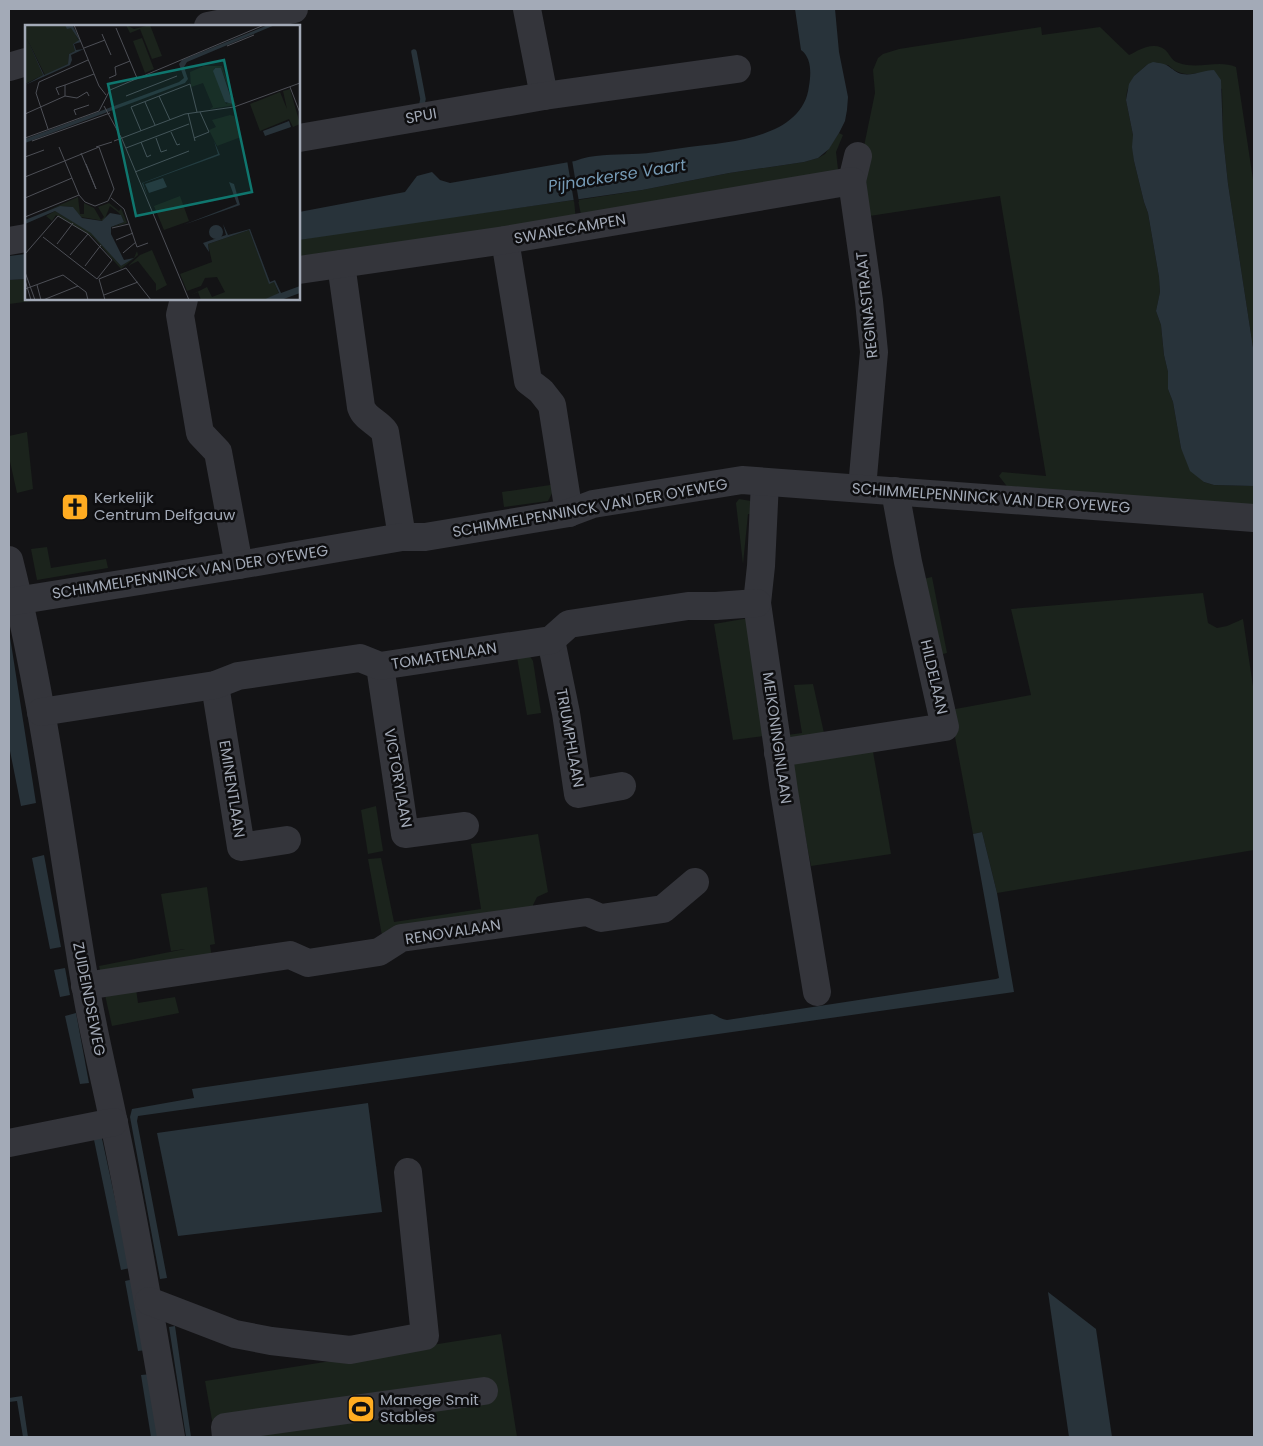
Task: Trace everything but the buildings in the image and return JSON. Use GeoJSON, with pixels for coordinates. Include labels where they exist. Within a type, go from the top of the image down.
{"type":"FeatureCollection","features":[{"type":"Feature","properties":{"kind":"street"},"geometry":{"type":"LineString","coordinates":[[213,25],[294,9]]}},
{"type":"Feature","properties":{"kind":"street"},"geometry":{"type":"LineString","coordinates":[[527,9],[544,96]]}},
{"type":"Feature","properties":{"kind":"street"},"geometry":{"type":"LineString","coordinates":[[9,66],[25,62]]}},
{"type":"Feature","properties":{"kind":"street","name":"SPUI"},"geometry":{"type":"LineString","coordinates":[[300,138],[544,96],[737,69]]}},
{"type":"Feature","properties":{"kind":"street","name":"SWANECAMPEN"},"geometry":{"type":"LineString","coordinates":[[300,270],[505,240],[850,173]]}},
{"type":"Feature","properties":{"kind":"street","name":"REGINASTRAAT"},"geometry":{"type":"LineString","coordinates":[[850,173],[869,301],[874,352],[862,488]]}},
{"type":"Feature","properties":{"kind":"street"},"geometry":{"type":"LineString","coordinates":[[9,241],[25,238]]}},
{"type":"Feature","properties":{"kind":"street"},"geometry":{"type":"LineString","coordinates":[[505,240],[528,381],[541,391],[552,405],[569,513]]}},
{"type":"Feature","properties":{"kind":"street"},"geometry":{"type":"LineString","coordinates":[[341,264],[354,408],[380,425],[385,432],[402,537]]}},
{"type":"Feature","properties":{"kind":"street"},"geometry":{"type":"LineString","coordinates":[[184,300],[180,314],[200,433],[218,452],[239,565]]}},
{"type":"Feature","properties":{"kind":"street","name":"SCHIMMELPENNINCK VAN DER OYEWEG"},"geometry":{"type":"LineString","coordinates":[[14,601],[402,537],[425,537],[569,513],[593,504],[742,480],[1254,518]]}},
{"type":"Feature","properties":{"kind":"street","name":"MEIKONINGINLAAN"},"geometry":{"type":"LineString","coordinates":[[765,482],[761,566],[757,603],[778,753],[817,992]]}},
{"type":"Feature","properties":{"kind":"street","name":"HILDELAAN"},"geometry":{"type":"LineString","coordinates":[[778,753],[945,727],[908,562],[895,491]]}},
{"type":"Feature","properties":{"kind":"street","name":"ZUIDEINDSEWEG"},"geometry":{"type":"LineString","coordinates":[[9,560],[14,601],[40,712],[56,794],[85,986],[149,1301],[171,1437]]}},
{"type":"Feature","properties":{"kind":"street"},"geometry":{"type":"LineString","coordinates":[[551,640],[569,624],[688,606],[757,603]]}},
{"type":"Feature","properties":{"kind":"street","name":"TOMATENLAAN"},"geometry":{"type":"LineString","coordinates":[[40,712],[215,685],[238,676],[360,658],[380,666],[551,640]]}},
{"type":"Feature","properties":{"kind":"street","name":"TRIUMPHLAAN"},"geometry":{"type":"LineString","coordinates":[[551,640],[566,713],[578,794],[622,786]]}},
{"type":"Feature","properties":{"kind":"street","name":"VICTORYLAAN"},"geometry":{"type":"LineString","coordinates":[[380,666],[405,834],[465,826]]}},
{"type":"Feature","properties":{"kind":"street","name":"EMINENTLAAN"},"geometry":{"type":"LineString","coordinates":[[215,685],[241,847],[286,840]]}},
{"type":"Feature","properties":{"kind":"street","name":"RENOVALAAN"},"geometry":{"type":"LineString","coordinates":[[85,986],[290,955],[308,963],[380,952],[401,938],[579,913],[587,912],[601,918],[663,909],[696,882]]}},
{"type":"Feature","properties":{"kind":"street"},"geometry":{"type":"LineString","coordinates":[[9,1143],[114,1122]]}},
{"type":"Feature","properties":{"kind":"street"},"geometry":{"type":"LineString","coordinates":[[149,1301],[235,1334],[271,1341],[350,1350],[425,1336],[408,1172]]}},
{"type":"Feature","properties":{"kind":"street"},"geometry":{"type":"LineString","coordinates":[[226,1437],[225,1427],[484,1391]]}},
{"type":"Feature","properties":{"kind":"shaded area"},"geometry":{"type":"Polygon","coordinates":[[[1041,27],[1042,35],[1100,27],[1129,55],[1145,47],[1155,46],[1164,49],[1175,61],[1186,65],[1222,64],[1236,67],[1254,186],[1254,354],[1228,184],[1223,137],[1222,89],[1197,73],[1185,74],[1174,70],[1168,65],[1148,64],[1134,76],[1127,91],[1126,100],[1133,135],[1134,161],[1148,213],[1159,277],[1160,292],[1156,311],[1161,325],[1168,372],[1168,389],[1173,402],[1181,448],[1204,482],[1214,485],[1254,486],[1254,511],[1012,493],[999,476],[1002,472],[1046,476],[1000,196],[863,217],[857,180],[875,93],[873,70],[878,58],[883,54],[899,49],[1041,27]]]}},
{"type":"Feature","properties":{"kind":"shaded area"},"geometry":{"type":"Polygon","coordinates":[[[839,133],[843,135],[836,152],[839,178],[582,220],[578,200],[729,173],[804,162],[825,154],[839,133]]]}},
{"type":"Feature","properties":{"kind":"shaded area"},"geometry":{"type":"Polygon","coordinates":[[[574,200],[576,221],[300,264],[300,240],[574,200]]]}},
{"type":"Feature","properties":{"kind":"shaded area"},"geometry":{"type":"Polygon","coordinates":[[[25,279],[25,300],[39,300],[9,304],[9,280],[25,279]]]}},
{"type":"Feature","properties":{"kind":"shaded area"},"geometry":{"type":"Polygon","coordinates":[[[27,432],[33,489],[17,493],[9,457],[9,436],[27,432]]]}},
{"type":"Feature","properties":{"kind":"shaded area"},"geometry":{"type":"Polygon","coordinates":[[[557,484],[548,501],[504,507],[502,492],[557,484]]]}},
{"type":"Feature","properties":{"kind":"shaded area"},"geometry":{"type":"Polygon","coordinates":[[[739,499],[751,501],[755,515],[748,514],[743,564],[736,503],[739,499]]]}},
{"type":"Feature","properties":{"kind":"shaded area"},"geometry":{"type":"Polygon","coordinates":[[[47,547],[51,568],[106,559],[108,568],[37,580],[31,549],[47,547]]]}},
{"type":"Feature","properties":{"kind":"shaded area"},"geometry":{"type":"Polygon","coordinates":[[[932,577],[947,653],[934,656],[918,580],[932,577]]]}},
{"type":"Feature","properties":{"kind":"shaded area"},"geometry":{"type":"Polygon","coordinates":[[[1203,593],[1208,623],[1217,628],[1243,619],[1254,693],[1254,850],[997,893],[982,832],[973,834],[950,710],[1031,695],[1011,609],[1203,593]]]}},
{"type":"Feature","properties":{"kind":"shaded area"},"geometry":{"type":"Polygon","coordinates":[[[749,618],[772,735],[733,740],[714,624],[749,618]]]}},
{"type":"Feature","properties":{"kind":"shaded area"},"geometry":{"type":"Polygon","coordinates":[[[529,655],[533,661],[541,713],[527,715],[517,657],[529,655]]]}},
{"type":"Feature","properties":{"kind":"shaded area"},"geometry":{"type":"Polygon","coordinates":[[[813,684],[824,733],[795,743],[787,735],[802,733],[794,685],[813,684]]]}},
{"type":"Feature","properties":{"kind":"shaded area"},"geometry":{"type":"Polygon","coordinates":[[[872,746],[891,854],[811,866],[792,766],[800,757],[872,746]]]}},
{"type":"Feature","properties":{"kind":"shaded area"},"geometry":{"type":"Polygon","coordinates":[[[376,806],[383,851],[368,854],[361,810],[376,806]]]}},
{"type":"Feature","properties":{"kind":"shaded area"},"geometry":{"type":"Polygon","coordinates":[[[538,834],[548,892],[537,897],[533,905],[533,911],[383,941],[368,859],[381,858],[394,922],[481,909],[471,844],[538,834]]]}},
{"type":"Feature","properties":{"kind":"shaded area"},"geometry":{"type":"Polygon","coordinates":[[[207,887],[215,944],[210,945],[212,959],[101,974],[99,966],[185,949],[171,951],[161,894],[207,887]]]}},
{"type":"Feature","properties":{"kind":"shaded area"},"geometry":{"type":"Polygon","coordinates":[[[136,989],[138,1003],[175,997],[179,1013],[112,1026],[105,995],[136,989]]]}},
{"type":"Feature","properties":{"kind":"shaded area","name":"Manege Smit Stables"},"geometry":{"type":"Polygon","coordinates":[[[501,1334],[517,1437],[215,1437],[205,1381],[501,1334]]]}},
{"type":"Feature","properties":{"kind":"water","name":"Pijnackerse Vaart"},"geometry":{"type":"Polygon","coordinates":[[[795,9],[835,9],[839,52],[848,97],[847,110],[845,121],[839,133],[829,149],[818,158],[642,190],[300,240],[300,212],[405,192],[417,176],[432,172],[440,180],[450,183],[596,156],[646,153],[724,143],[762,134],[779,127],[793,117],[804,103],[810,81],[810,66],[805,53],[801,50],[795,9]]]}},
{"type":"Feature","properties":{"kind":"water"},"geometry":{"type":"Polygon","coordinates":[[[1153,62],[1165,64],[1182,74],[1214,70],[1221,80],[1223,137],[1228,184],[1254,354],[1254,486],[1214,485],[1204,482],[1190,471],[1181,448],[1173,402],[1168,389],[1168,372],[1161,325],[1156,311],[1160,292],[1159,277],[1148,213],[1134,161],[1133,135],[1126,100],[1129,84],[1134,76],[1153,62]]]}},
{"type":"Feature","properties":{"kind":"water"},"geometry":{"type":"Polygon","coordinates":[[[25,254],[25,279],[9,280],[9,256],[25,254]]]}},
{"type":"Feature","properties":{"kind":"water"},"geometry":{"type":"Polygon","coordinates":[[[9,637],[36,803],[21,806],[9,746],[9,637]]]}},
{"type":"Feature","properties":{"kind":"water"},"geometry":{"type":"Polygon","coordinates":[[[982,832],[997,893],[1014,992],[138,1116],[137,1121],[167,1278],[160,1279],[130,1117],[132,1109],[194,1098],[192,1089],[712,1014],[727,1020],[996,979],[999,978],[973,834],[982,832]]]}},
{"type":"Feature","properties":{"kind":"water"},"geometry":{"type":"Polygon","coordinates":[[[44,855],[61,947],[50,949],[32,858],[44,855]]]}},
{"type":"Feature","properties":{"kind":"water"},"geometry":{"type":"Polygon","coordinates":[[[65,968],[70,995],[60,997],[54,970],[65,968]]]}},
{"type":"Feature","properties":{"kind":"water"},"geometry":{"type":"Polygon","coordinates":[[[76,1013],[89,1083],[80,1084],[65,1016],[76,1013]]]}},
{"type":"Feature","properties":{"kind":"water"},"geometry":{"type":"Polygon","coordinates":[[[368,1103],[382,1212],[178,1236],[157,1133],[368,1103]]]}},
{"type":"Feature","properties":{"kind":"water"},"geometry":{"type":"Polygon","coordinates":[[[101,1134],[130,1268],[121,1270],[93,1135],[101,1134]]]}},
{"type":"Feature","properties":{"kind":"water"},"geometry":{"type":"Polygon","coordinates":[[[134,1279],[147,1350],[138,1351],[125,1281],[134,1279]]]}},
{"type":"Feature","properties":{"kind":"water"},"geometry":{"type":"Polygon","coordinates":[[[1048,1292],[1096,1329],[1112,1437],[1069,1437],[1048,1292]]]}},
{"type":"Feature","properties":{"kind":"water"},"geometry":{"type":"Polygon","coordinates":[[[175,1326],[191,1437],[186,1437],[169,1327],[175,1326]]]}},
{"type":"Feature","properties":{"kind":"water"},"geometry":{"type":"Polygon","coordinates":[[[152,1374],[161,1437],[151,1437],[141,1375],[152,1374]]]}},
{"type":"Feature","properties":{"kind":"water"},"geometry":{"type":"Polygon","coordinates":[[[22,1396],[28,1437],[23,1437],[17,1401],[9,1402],[9,1398],[22,1396]]]}},
{"type":"Feature","properties":{"kind":"pier"},"geometry":{"type":"Polygon","coordinates":[[[567,160],[572,160],[579,202],[574,202],[567,160]]]}},
{"type":"Feature","properties":{"kind":"waterway"},"geometry":{"type":"LineString","coordinates":[[414,52],[423,99],[421,109]]}},
{"type":"Feature","properties":{"kind":"place","name":"Kerkelijk Centrum Delfgauw"},"geometry":{"type":"Point","coordinates":[75,507]}},
{"type":"Feature","properties":{"kind":"place","name":"Manege Smit Stables"},"geometry":{"type":"Point","coordinates":[361,1409]}}]}
